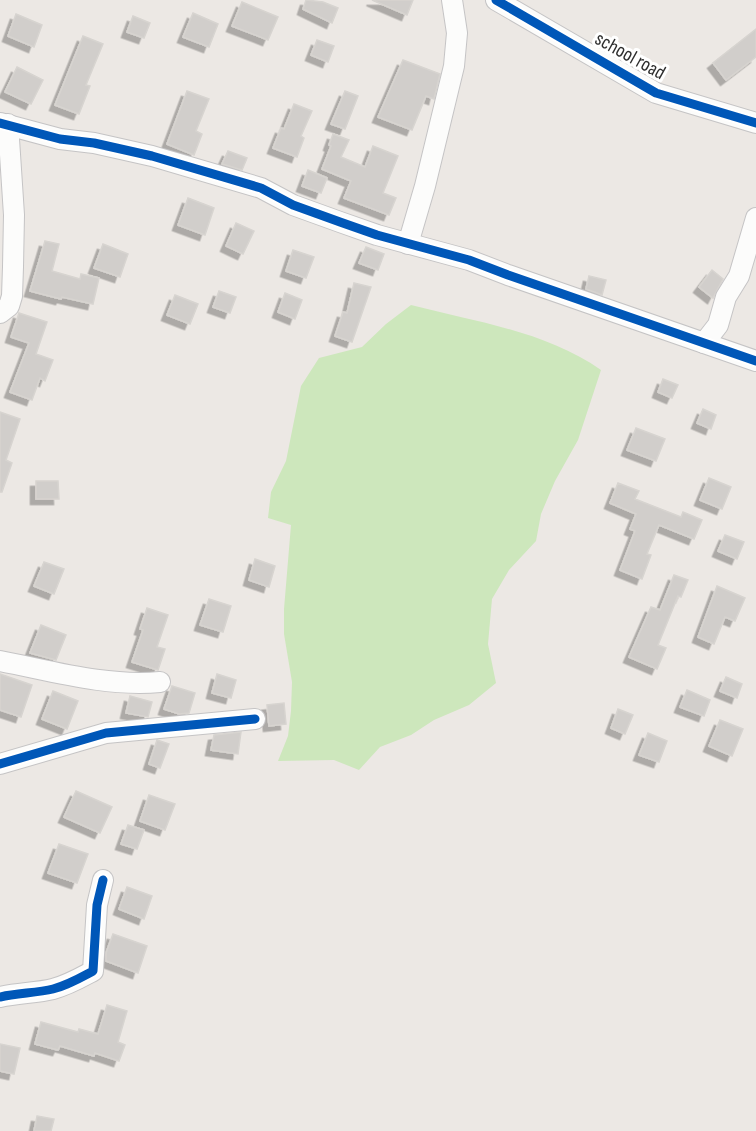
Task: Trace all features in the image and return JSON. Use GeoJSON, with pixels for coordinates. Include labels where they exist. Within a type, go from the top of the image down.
{"type":"FeatureCollection","features":[{"type":"Feature","properties":{"kind":"street"},"geometry":{"type":"LineString","coordinates":[[408,244],[425,186],[454,66],[457,33],[452,0]]}},
{"type":"Feature","properties":{"kind":"street","name":"school road"},"geometry":{"type":"LineString","coordinates":[[496,0],[656,93],[756,123]]}},
{"type":"Feature","properties":{"kind":"street"},"geometry":{"type":"LineString","coordinates":[[0,313],[9,306],[14,267],[14,215],[4,123],[60,139],[94,143],[152,156],[261,188],[292,205],[377,235],[469,260],[756,361]]}},
{"type":"Feature","properties":{"kind":"street"},"geometry":{"type":"LineString","coordinates":[[704,343],[718,325],[726,297],[740,276],[756,218]]}},
{"type":"Feature","properties":{"kind":"street"},"geometry":{"type":"LineString","coordinates":[[0,661],[109,681],[136,684],[160,682]]}},
{"type":"Feature","properties":{"kind":"street"},"geometry":{"type":"LineString","coordinates":[[0,764],[106,733],[255,718]]}},
{"type":"Feature","properties":{"kind":"street"},"geometry":{"type":"LineString","coordinates":[[0,997],[52,989],[75,981],[93,971],[97,905],[103,880]]}},
{"type":"Feature","properties":{"kind":"green space"},"geometry":{"type":"Polygon","coordinates":[[[411,305],[533,337],[557,346],[601,370],[578,440],[555,481],[541,514],[536,541],[509,570],[492,599],[488,644],[496,683],[469,705],[434,720],[411,735],[380,747],[359,770],[334,760],[278,761],[288,736],[291,711],[292,682],[284,634],[284,609],[291,525],[268,518],[271,492],[286,461],[301,386],[319,358],[362,347],[386,324],[411,305]]]}},
{"type":"Feature","properties":{"kind":"building"},"geometry":{"type":"Polygon","coordinates":[[[306,0],[323,2],[338,8],[332,23],[303,9],[306,0]]]}},
{"type":"Feature","properties":{"kind":"building"},"geometry":{"type":"Polygon","coordinates":[[[372,0],[413,0],[407,15],[372,0]]]}},
{"type":"Feature","properties":{"kind":"building"},"geometry":{"type":"Polygon","coordinates":[[[242,2],[278,17],[268,40],[232,26],[242,2]]]}},
{"type":"Feature","properties":{"kind":"building"},"geometry":{"type":"Polygon","coordinates":[[[193,13],[218,24],[209,47],[183,37],[193,13]]]}},
{"type":"Feature","properties":{"kind":"building"},"geometry":{"type":"Polygon","coordinates":[[[16,14],[42,25],[34,47],[8,36],[16,14]]]}},
{"type":"Feature","properties":{"kind":"building"},"geometry":{"type":"Polygon","coordinates":[[[133,16],[150,23],[144,38],[127,32],[133,16]]]}},
{"type":"Feature","properties":{"kind":"building"},"geometry":{"type":"Polygon","coordinates":[[[756,29],[756,57],[726,80],[713,63],[756,29]]]}},
{"type":"Feature","properties":{"kind":"building"},"geometry":{"type":"Polygon","coordinates":[[[83,36],[103,44],[86,85],[90,86],[79,114],[55,105],[83,36]]]}},
{"type":"Feature","properties":{"kind":"building"},"geometry":{"type":"Polygon","coordinates":[[[317,40],[334,46],[328,62],[311,55],[317,40]]]}},
{"type":"Feature","properties":{"kind":"building"},"geometry":{"type":"Polygon","coordinates":[[[403,60],[440,74],[434,99],[426,96],[412,130],[378,117],[403,60]]]}},
{"type":"Feature","properties":{"kind":"building"},"geometry":{"type":"Polygon","coordinates":[[[17,67],[43,80],[31,104],[5,92],[17,67]]]}},
{"type":"Feature","properties":{"kind":"building"},"geometry":{"type":"Polygon","coordinates":[[[187,91],[209,99],[196,131],[202,134],[194,155],[167,144],[187,91]]]}},
{"type":"Feature","properties":{"kind":"building"},"geometry":{"type":"Polygon","coordinates":[[[345,91],[358,96],[345,129],[331,124],[345,91]]]}},
{"type":"Feature","properties":{"kind":"building"},"geometry":{"type":"Polygon","coordinates":[[[294,104],[312,111],[301,136],[304,138],[297,157],[273,148],[294,104]]]}},
{"type":"Feature","properties":{"kind":"building"},"geometry":{"type":"Polygon","coordinates":[[[333,134],[349,140],[341,157],[365,167],[373,146],[398,156],[383,193],[396,198],[389,215],[344,198],[351,181],[322,169],[333,134]]]}},
{"type":"Feature","properties":{"kind":"building"},"geometry":{"type":"Polygon","coordinates":[[[228,151],[247,158],[242,170],[222,164],[228,151]]]}},
{"type":"Feature","properties":{"kind":"building"},"geometry":{"type":"Polygon","coordinates":[[[308,170],[327,178],[321,193],[302,186],[308,170]]]}},
{"type":"Feature","properties":{"kind":"building"},"geometry":{"type":"Polygon","coordinates":[[[188,198],[214,208],[205,235],[178,225],[188,198]]]}},
{"type":"Feature","properties":{"kind":"building"},"geometry":{"type":"Polygon","coordinates":[[[236,223],[254,231],[243,254],[226,246],[236,223]]]}},
{"type":"Feature","properties":{"kind":"building"},"geometry":{"type":"Polygon","coordinates":[[[45,241],[59,244],[52,271],[80,279],[81,274],[99,278],[93,304],[30,291],[45,241]]]}},
{"type":"Feature","properties":{"kind":"building"},"geometry":{"type":"Polygon","coordinates":[[[103,244],[128,254],[120,277],[94,268],[103,244]]]}},
{"type":"Feature","properties":{"kind":"building"},"geometry":{"type":"Polygon","coordinates":[[[366,247],[384,254],[378,270],[359,263],[366,247]]]}},
{"type":"Feature","properties":{"kind":"building"},"geometry":{"type":"Polygon","coordinates":[[[293,250],[314,257],[306,278],[286,271],[293,250]]]}},
{"type":"Feature","properties":{"kind":"building"},"geometry":{"type":"Polygon","coordinates":[[[712,270],[723,279],[713,298],[699,287],[712,270]]]}},
{"type":"Feature","properties":{"kind":"building"},"geometry":{"type":"Polygon","coordinates":[[[589,276],[606,280],[602,295],[586,289],[589,276]]]}},
{"type":"Feature","properties":{"kind":"building"},"geometry":{"type":"Polygon","coordinates":[[[354,283],[371,287],[352,342],[335,336],[343,312],[347,313],[354,283]]]}},
{"type":"Feature","properties":{"kind":"building"},"geometry":{"type":"Polygon","coordinates":[[[219,291],[236,297],[230,313],[213,307],[219,291]]]}},
{"type":"Feature","properties":{"kind":"building"},"geometry":{"type":"Polygon","coordinates":[[[285,293],[302,300],[295,319],[278,312],[285,293]]]}},
{"type":"Feature","properties":{"kind":"building"},"geometry":{"type":"Polygon","coordinates":[[[175,295],[198,304],[190,324],[167,315],[175,295]]]}},
{"type":"Feature","properties":{"kind":"building"},"geometry":{"type":"Polygon","coordinates":[[[19,313],[47,322],[36,354],[53,360],[45,381],[40,378],[32,400],[10,392],[29,343],[11,337],[19,313]]]}},
{"type":"Feature","properties":{"kind":"building"},"geometry":{"type":"Polygon","coordinates":[[[663,379],[678,385],[672,398],[658,392],[663,379]]]}},
{"type":"Feature","properties":{"kind":"building"},"geometry":{"type":"Polygon","coordinates":[[[703,409],[716,415],[711,429],[697,423],[703,409]]]}},
{"type":"Feature","properties":{"kind":"building"},"geometry":{"type":"Polygon","coordinates":[[[0,412],[20,419],[6,460],[12,463],[2,492],[0,492],[0,412]]]}},
{"type":"Feature","properties":{"kind":"building"},"geometry":{"type":"Polygon","coordinates":[[[636,428],[665,439],[656,461],[627,450],[636,428]]]}},
{"type":"Feature","properties":{"kind":"building"},"geometry":{"type":"Polygon","coordinates":[[[709,478],[731,487],[722,509],[700,500],[709,478]]]}},
{"type":"Feature","properties":{"kind":"building"},"geometry":{"type":"Polygon","coordinates":[[[36,481],[58,481],[59,499],[36,499],[36,481]]]}},
{"type":"Feature","properties":{"kind":"building"},"geometry":{"type":"Polygon","coordinates":[[[618,483],[639,491],[635,499],[681,517],[683,512],[702,520],[694,539],[659,525],[647,554],[651,555],[642,579],[620,570],[635,531],[630,529],[636,514],[610,503],[618,483]]]}},
{"type":"Feature","properties":{"kind":"building"},"geometry":{"type":"Polygon","coordinates":[[[725,535],[744,542],[737,559],[718,551],[725,535]]]}},
{"type":"Feature","properties":{"kind":"building"},"geometry":{"type":"Polygon","coordinates":[[[255,559],[275,566],[269,587],[249,580],[255,559]]]}},
{"type":"Feature","properties":{"kind":"building"},"geometry":{"type":"Polygon","coordinates":[[[44,562],[64,569],[54,594],[34,586],[44,562]]]}},
{"type":"Feature","properties":{"kind":"building"},"geometry":{"type":"Polygon","coordinates":[[[674,575],[688,580],[681,597],[678,596],[658,645],[666,648],[657,669],[629,657],[651,607],[660,610],[674,575]]]}},
{"type":"Feature","properties":{"kind":"building"},"geometry":{"type":"Polygon","coordinates":[[[717,586],[745,598],[735,621],[725,617],[714,644],[698,637],[717,586]]]}},
{"type":"Feature","properties":{"kind":"building"},"geometry":{"type":"Polygon","coordinates":[[[209,599],[231,606],[223,632],[200,625],[209,599]]]}},
{"type":"Feature","properties":{"kind":"building"},"geometry":{"type":"Polygon","coordinates":[[[147,608],[168,615],[157,647],[165,649],[158,670],[132,662],[143,630],[140,629],[147,608]]]}},
{"type":"Feature","properties":{"kind":"building"},"geometry":{"type":"Polygon","coordinates":[[[41,625],[66,635],[56,660],[30,653],[41,625]]]}},
{"type":"Feature","properties":{"kind":"building"},"geometry":{"type":"Polygon","coordinates":[[[0,674],[32,685],[21,717],[0,710],[0,674]]]}},
{"type":"Feature","properties":{"kind":"building"},"geometry":{"type":"Polygon","coordinates":[[[217,674],[236,680],[231,698],[212,693],[217,674]]]}},
{"type":"Feature","properties":{"kind":"building"},"geometry":{"type":"Polygon","coordinates":[[[726,677],[742,684],[737,698],[720,691],[726,677]]]}},
{"type":"Feature","properties":{"kind":"building"},"geometry":{"type":"Polygon","coordinates":[[[172,686],[195,693],[189,713],[179,714],[164,709],[172,686]]]}},
{"type":"Feature","properties":{"kind":"building"},"geometry":{"type":"Polygon","coordinates":[[[687,690],[710,700],[704,716],[680,707],[687,690]]]}},
{"type":"Feature","properties":{"kind":"building"},"geometry":{"type":"Polygon","coordinates":[[[53,691],[78,701],[67,729],[42,719],[53,691]]]}},
{"type":"Feature","properties":{"kind":"building"},"geometry":{"type":"Polygon","coordinates":[[[130,696],[152,702],[148,717],[126,713],[130,696]]]}},
{"type":"Feature","properties":{"kind":"building"},"geometry":{"type":"Polygon","coordinates":[[[284,703],[286,724],[269,726],[267,705],[284,703]]]}},
{"type":"Feature","properties":{"kind":"building"},"geometry":{"type":"Polygon","coordinates":[[[618,709],[633,715],[625,734],[611,728],[618,709]]]}},
{"type":"Feature","properties":{"kind":"building"},"geometry":{"type":"Polygon","coordinates":[[[720,720],[743,729],[732,756],[709,746],[720,720]]]}},
{"type":"Feature","properties":{"kind":"building"},"geometry":{"type":"Polygon","coordinates":[[[241,732],[238,754],[211,750],[214,735],[241,732]]]}},
{"type":"Feature","properties":{"kind":"building"},"geometry":{"type":"Polygon","coordinates":[[[648,733],[667,741],[659,762],[639,755],[648,733]]]}},
{"type":"Feature","properties":{"kind":"building"},"geometry":{"type":"Polygon","coordinates":[[[157,740],[169,744],[160,768],[149,764],[157,740]]]}},
{"type":"Feature","properties":{"kind":"building"},"geometry":{"type":"Polygon","coordinates":[[[76,791],[112,807],[100,833],[64,817],[76,791]]]}},
{"type":"Feature","properties":{"kind":"building"},"geometry":{"type":"Polygon","coordinates":[[[149,795],[175,804],[165,830],[140,821],[149,795]]]}},
{"type":"Feature","properties":{"kind":"building"},"geometry":{"type":"Polygon","coordinates":[[[128,825],[144,830],[137,849],[121,844],[128,825]]]}},
{"type":"Feature","properties":{"kind":"building"},"geometry":{"type":"Polygon","coordinates":[[[59,844],[88,854],[77,883],[48,873],[59,844]]]}},
{"type":"Feature","properties":{"kind":"building"},"geometry":{"type":"Polygon","coordinates":[[[127,887],[152,896],[144,919],[119,909],[127,887]]]}},
{"type":"Feature","properties":{"kind":"building"},"geometry":{"type":"Polygon","coordinates":[[[113,934],[147,946],[138,973],[106,961],[106,953],[113,934]]]}},
{"type":"Feature","properties":{"kind":"building"},"geometry":{"type":"Polygon","coordinates":[[[107,1005],[127,1011],[118,1042],[125,1045],[119,1061],[95,1053],[94,1056],[60,1046],[58,1050],[35,1044],[41,1022],[78,1032],[79,1029],[98,1034],[107,1005]]]}},
{"type":"Feature","properties":{"kind":"building"},"geometry":{"type":"Polygon","coordinates":[[[0,1044],[20,1048],[14,1074],[0,1071],[0,1044]]]}},
{"type":"Feature","properties":{"kind":"building"},"geometry":{"type":"Polygon","coordinates":[[[37,1116],[54,1119],[51,1131],[34,1131],[37,1116]]]}},
{"type":"Feature","properties":{"kind":"cycle path"},"geometry":{"type":"LineString","coordinates":[[496,0],[656,93],[756,123]]}},
{"type":"Feature","properties":{"kind":"cycle path"},"geometry":{"type":"LineString","coordinates":[[0,123],[60,139],[94,143],[152,156],[261,188],[293,205],[377,235],[469,260],[756,361]]}},
{"type":"Feature","properties":{"kind":"cycle path"},"geometry":{"type":"LineString","coordinates":[[0,764],[106,733],[255,719]]}},
{"type":"Feature","properties":{"kind":"cycle path"},"geometry":{"type":"LineString","coordinates":[[0,997],[53,989],[93,971],[97,905],[103,880]]}}]}
